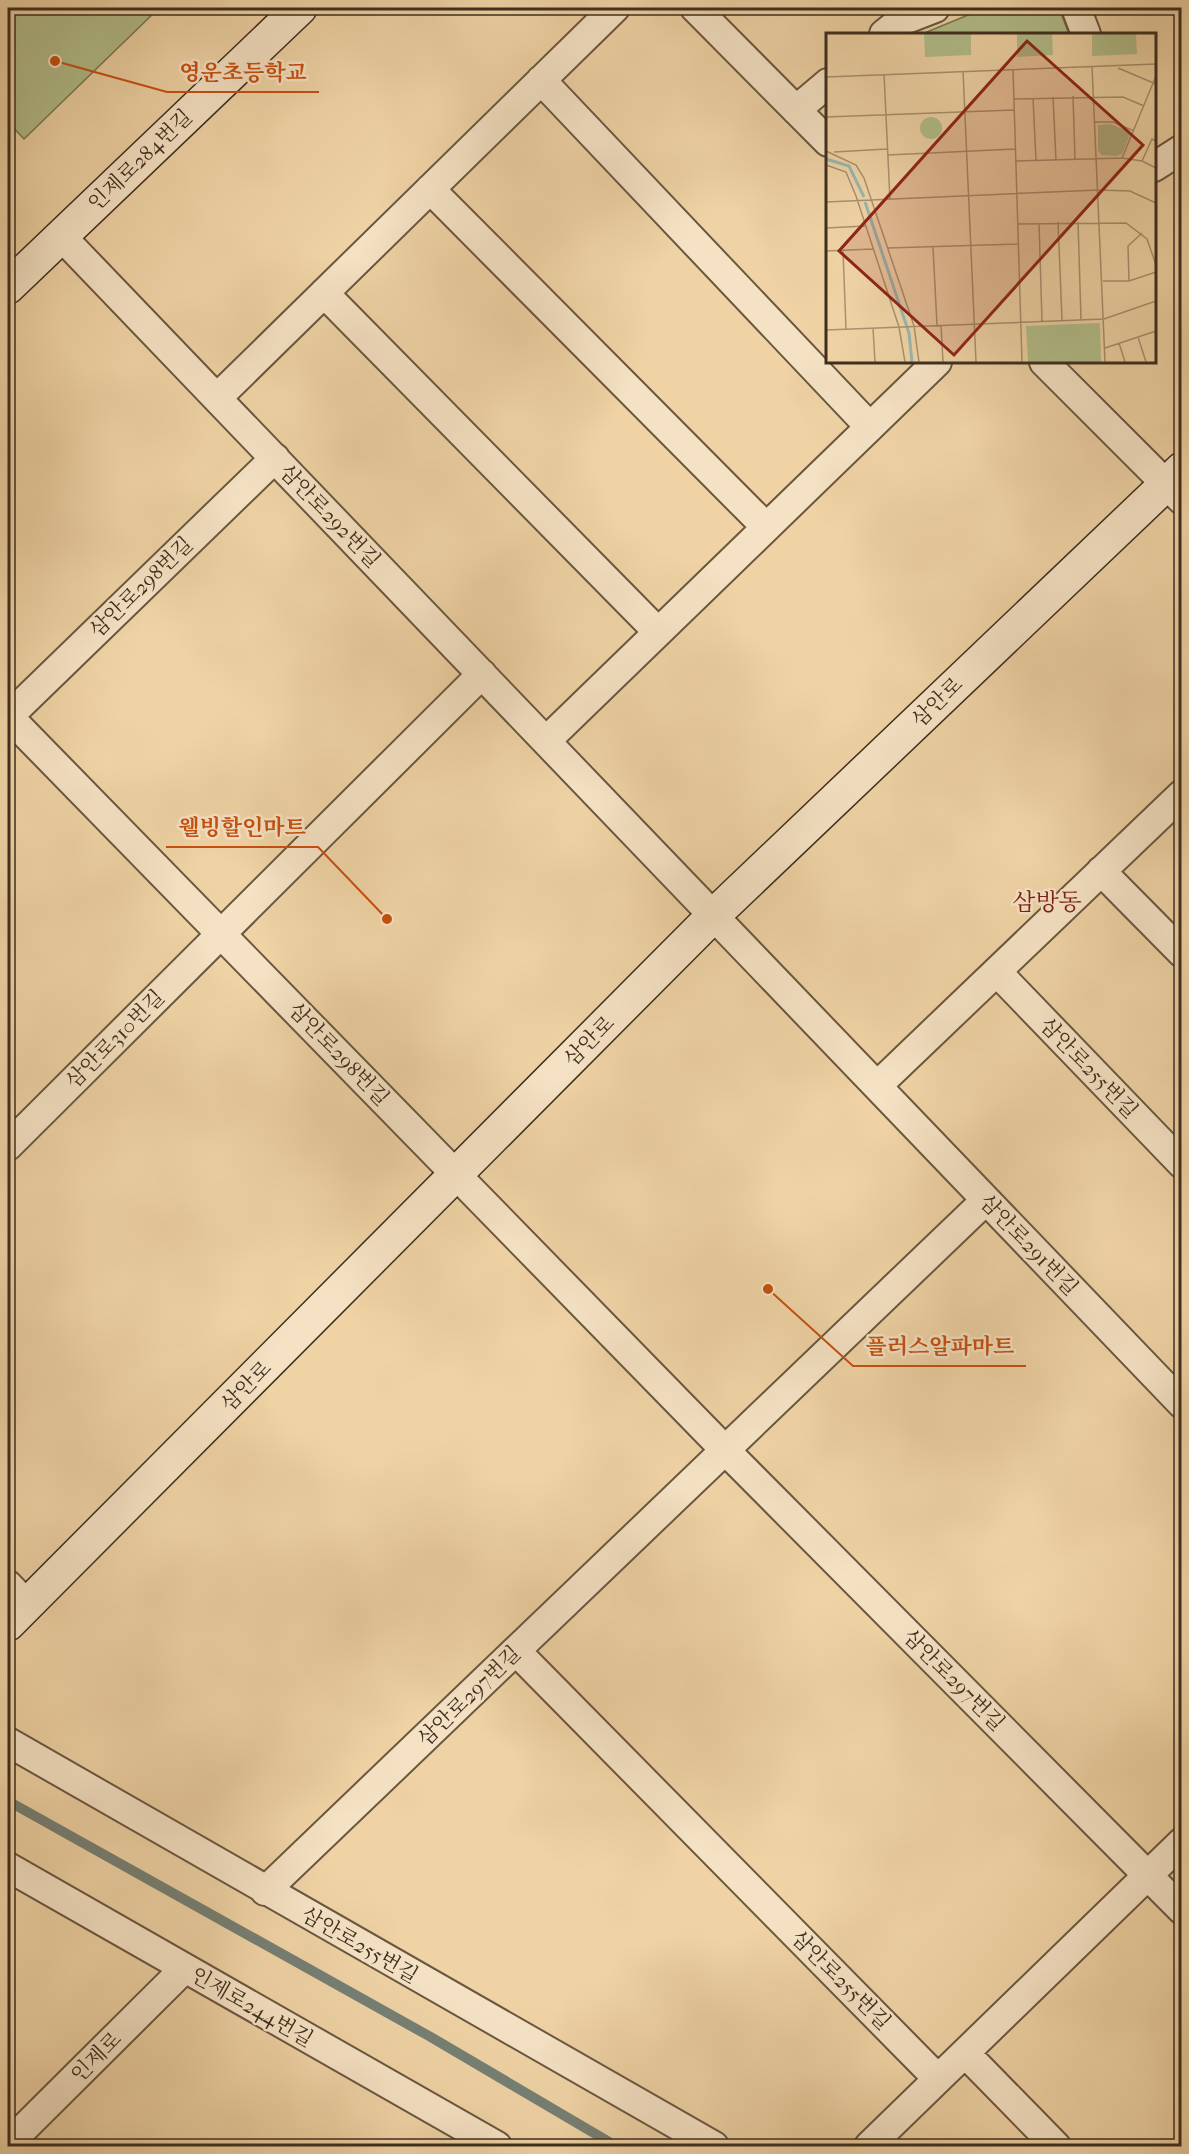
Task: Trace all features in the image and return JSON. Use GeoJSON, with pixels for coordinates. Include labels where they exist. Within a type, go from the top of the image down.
{"type":"FeatureCollection","features":[{"type":"Feature","properties":{"kind":"main road","name":"인제로284번길"},"geometry":{"type":"LineString","coordinates":[[8,287],[300,8]]}},
{"type":"Feature","properties":{"kind":"main road","name":"삼안로"},"geometry":{"type":"LineString","coordinates":[[14,1604],[457,1175],[713,916],[1176,484]]}},
{"type":"Feature","properties":{"kind":"street"},"geometry":{"type":"LineString","coordinates":[[217,398],[615,8]]}},
{"type":"Feature","properties":{"kind":"street"},"geometry":{"type":"LineString","coordinates":[[695,8],[826,140]]}},
{"type":"Feature","properties":{"kind":"street"},"geometry":{"type":"LineString","coordinates":[[885,33],[899,22],[935,8]]}},
{"type":"Feature","properties":{"kind":"street"},"geometry":{"type":"LineString","coordinates":[[1076,8],[1086,33]]}},
{"type":"Feature","properties":{"kind":"street"},"geometry":{"type":"LineString","coordinates":[[541,80],[870,427]]}},
{"type":"Feature","properties":{"kind":"street"},"geometry":{"type":"LineString","coordinates":[[796,110],[826,85]]}},
{"type":"Feature","properties":{"kind":"street"},"geometry":{"type":"LineString","coordinates":[[1156,166],[1182,149]]}},
{"type":"Feature","properties":{"kind":"street"},"geometry":{"type":"LineString","coordinates":[[430,189],[766,527]]}},
{"type":"Feature","properties":{"kind":"street","name":"삼안로292번길"},"geometry":{"type":"LineString","coordinates":[[61,236],[713,916]]}},
{"type":"Feature","properties":{"kind":"street"},"geometry":{"type":"LineString","coordinates":[[324,293],[658,632]]}},
{"type":"Feature","properties":{"kind":"street"},"geometry":{"type":"LineString","coordinates":[[546,741],[936,363]]}},
{"type":"Feature","properties":{"kind":"street"},"geometry":{"type":"LineString","coordinates":[[1045,363],[1176,484]]}},
{"type":"Feature","properties":{"kind":"street","name":"삼안로298번길"},"geometry":{"type":"LineString","coordinates":[[275,458],[8,717],[457,1175]]}},
{"type":"Feature","properties":{"kind":"street"},"geometry":{"type":"LineString","coordinates":[[222,933],[482,674]]}},
{"type":"Feature","properties":{"kind":"street"},"geometry":{"type":"LineString","coordinates":[[877,1086],[1182,794]]}},
{"type":"Feature","properties":{"kind":"street"},"geometry":{"type":"LineString","coordinates":[[1101,871],[1182,953]]}},
{"type":"Feature","properties":{"kind":"street","name":"삼안로291번길"},"geometry":{"type":"LineString","coordinates":[[713,916],[1182,1404]]}},
{"type":"Feature","properties":{"kind":"street","name":"삼안로310번길"},"geometry":{"type":"LineString","coordinates":[[8,1146],[222,933]]}},
{"type":"Feature","properties":{"kind":"street","name":"삼안로255번길"},"geometry":{"type":"LineString","coordinates":[[997,972],[1182,1164]]}},
{"type":"Feature","properties":{"kind":"street","name":"삼안로297번길"},"geometry":{"type":"LineString","coordinates":[[457,1175],[725,1450],[1182,1910]]}},
{"type":"Feature","properties":{"kind":"street"},"geometry":{"type":"LineString","coordinates":[[725,1450],[986,1200]]}},
{"type":"Feature","properties":{"kind":"street","name":"삼안로297번길"},"geometry":{"type":"LineString","coordinates":[[265,1891],[725,1450]]}},
{"type":"Feature","properties":{"kind":"street","name":"삼안로255번길"},"geometry":{"type":"LineString","coordinates":[[516,1651],[938,2079]]}},
{"type":"Feature","properties":{"kind":"street","name":"삼안로255번길"},"geometry":{"type":"LineString","coordinates":[[8,1742],[714,2146]]}},
{"type":"Feature","properties":{"kind":"street"},"geometry":{"type":"LineString","coordinates":[[869,2146],[1182,1842]]}},
{"type":"Feature","properties":{"kind":"street","name":"인제로244번길"},"geometry":{"type":"LineString","coordinates":[[13,1878],[184,1969],[497,2146]]}},
{"type":"Feature","properties":{"kind":"street","name":"인제로"},"geometry":{"type":"LineString","coordinates":[[20,2141],[184,1969]]}},
{"type":"Feature","properties":{"kind":"street"},"geometry":{"type":"LineString","coordinates":[[965,2053],[1056,2146]]}},
{"type":"Feature","properties":{"kind":"green space"},"geometry":{"type":"Polygon","coordinates":[[[8,8],[159,8],[24,139],[8,122],[8,8]]]}},
{"type":"Feature","properties":{"kind":"green space"},"geometry":{"type":"Polygon","coordinates":[[[985,8],[1059,8],[1069,33],[924,33],[985,8]]]}},
{"type":"Feature","properties":{"kind":"waterway"},"geometry":{"type":"LineString","coordinates":[[8,1801],[429,2036],[616,2146]]}},
{"type":"Feature","properties":{"kind":"place","name":"영운초등학교"},"geometry":{"type":"Point","coordinates":[55,61]}},
{"type":"Feature","properties":{"kind":"place","name":"웰빙할인마트"},"geometry":{"type":"Point","coordinates":[387,919]}},
{"type":"Feature","properties":{"kind":"place","name":"플러스알파마트"},"geometry":{"type":"Point","coordinates":[768,1289]}},
{"type":"Feature","properties":{"kind":"district","name":"삼방동"},"geometry":{"type":"Point","coordinates":[1047,902]}}]}
